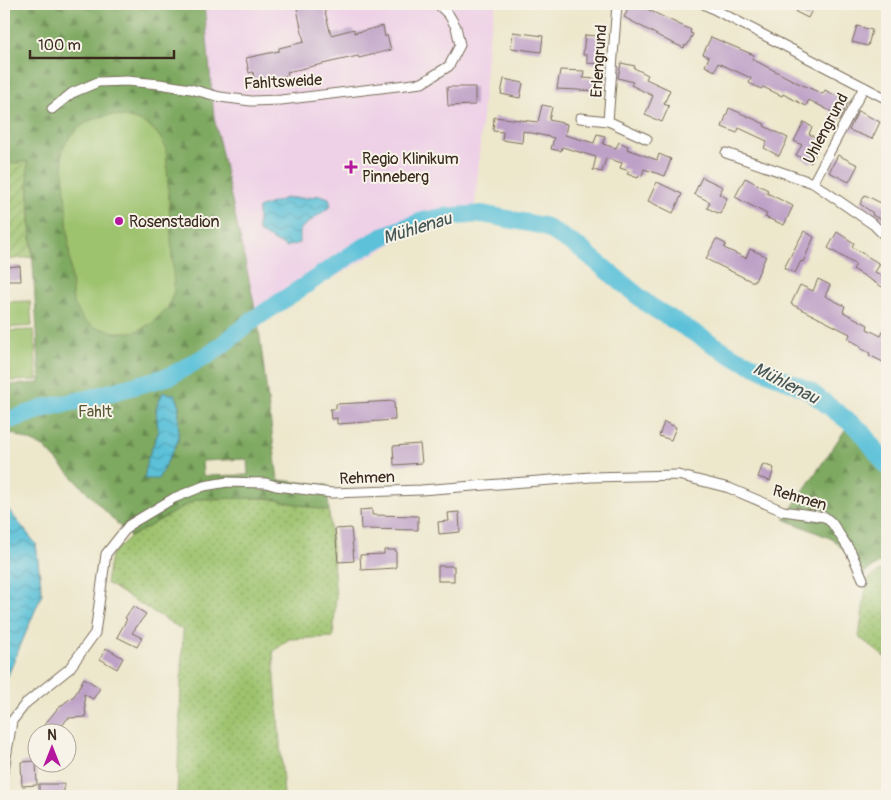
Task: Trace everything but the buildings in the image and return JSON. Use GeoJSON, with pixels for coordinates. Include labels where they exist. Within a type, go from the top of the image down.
{"type":"FeatureCollection","features":[{"type":"Feature","properties":{"kind":"street","name":"Fahltsweide"},"geometry":{"type":"LineString","coordinates":[[52,109],[72,93],[98,82],[127,81],[159,84],[192,89],[220,97],[251,101],[281,100],[422,83],[449,66],[460,46],[456,27],[449,15],[438,4]]}},
{"type":"Feature","properties":{"kind":"street","name":"Erlengrund"},"geometry":{"type":"LineString","coordinates":[[608,121],[617,4]]}},
{"type":"Feature","properties":{"kind":"street"},"geometry":{"type":"LineString","coordinates":[[704,4],[887,99]]}},
{"type":"Feature","properties":{"kind":"street","name":"Uhlengrund"},"geometry":{"type":"LineString","coordinates":[[813,183],[864,87]]}},
{"type":"Feature","properties":{"kind":"street","name":"Erlengrund"},"geometry":{"type":"LineString","coordinates":[[580,118],[608,121],[647,139]]}},
{"type":"Feature","properties":{"kind":"street","name":"Uhlengrund"},"geometry":{"type":"LineString","coordinates":[[726,153],[813,183],[874,224],[887,238]]}},
{"type":"Feature","properties":{"kind":"street","name":"Rehmen"},"geometry":{"type":"LineString","coordinates":[[4,770],[12,720],[26,703],[69,669],[95,633],[106,554],[129,525],[174,498],[204,486],[227,482],[266,483],[332,493],[421,490],[591,477],[678,475],[729,488],[783,511],[825,517],[832,523],[851,552],[863,579]]}},
{"type":"Feature","properties":{"kind":"shaded area","name":"Regio Klinikum Pinneberg"},"geometry":{"type":"Polygon","coordinates":[[[204,4],[496,4],[488,40],[474,218],[414,231],[258,322],[214,117],[204,4]]]}},
{"type":"Feature","properties":{"kind":"green space","name":"Fahlt"},"geometry":{"type":"Polygon","coordinates":[[[4,4],[204,4],[214,117],[258,322],[278,480],[327,485],[329,511],[267,498],[197,499],[130,537],[44,447],[4,430],[4,385],[40,383],[27,161],[4,165],[4,4]],[[93,119],[78,128],[68,139],[152,323],[168,307],[174,291],[93,119]],[[163,393],[156,408],[158,433],[148,458],[158,479],[178,441],[179,404],[175,394],[163,393]],[[247,459],[202,461],[203,476],[248,475],[247,459]]]}},
{"type":"Feature","properties":{"kind":"green space","name":"Rosenstadion"},"geometry":{"type":"Polygon","coordinates":[[[109,115],[136,120],[151,127],[157,133],[166,150],[174,291],[168,307],[152,323],[135,332],[116,332],[94,327],[83,319],[73,302],[62,150],[71,136],[81,126],[93,119],[109,115]]]}},
{"type":"Feature","properties":{"kind":"green space"},"geometry":{"type":"Polygon","coordinates":[[[27,161],[32,257],[4,260],[4,165],[27,161]]]}},
{"type":"Feature","properties":{"kind":"green space"},"geometry":{"type":"Polygon","coordinates":[[[30,301],[32,326],[4,328],[4,302],[30,301]]]}},
{"type":"Feature","properties":{"kind":"green space"},"geometry":{"type":"Polygon","coordinates":[[[34,330],[37,380],[10,381],[7,331],[34,330]]]}},
{"type":"Feature","properties":{"kind":"green space"},"geometry":{"type":"Polygon","coordinates":[[[847,427],[887,473],[887,558],[864,573],[859,580],[847,553],[832,539],[784,519],[847,427]]]}},
{"type":"Feature","properties":{"kind":"green space"},"geometry":{"type":"Polygon","coordinates":[[[267,498],[329,511],[336,597],[333,637],[289,639],[273,652],[284,796],[177,796],[183,630],[106,583],[111,555],[130,537],[197,499],[267,498]]]}},
{"type":"Feature","properties":{"kind":"green space"},"geometry":{"type":"Polygon","coordinates":[[[887,566],[887,659],[859,637],[867,580],[887,566]]]}},
{"type":"Feature","properties":{"kind":"water"},"geometry":{"type":"Polygon","coordinates":[[[320,195],[329,198],[331,206],[300,229],[300,243],[286,247],[258,232],[258,208],[286,198],[307,198],[320,195]]]}},
{"type":"Feature","properties":{"kind":"water"},"geometry":{"type":"Polygon","coordinates":[[[163,392],[175,394],[179,404],[178,441],[158,479],[144,479],[148,458],[158,433],[156,408],[163,392]]]}},
{"type":"Feature","properties":{"kind":"water"},"geometry":{"type":"Polygon","coordinates":[[[4,504],[36,544],[42,594],[4,682],[4,504]]]}},
{"type":"Feature","properties":{"kind":"waterway","name":"Mühlenau"},"geometry":{"type":"LineString","coordinates":[[4,422],[48,407],[87,399],[170,376],[213,352],[253,320],[357,251],[388,234],[423,221],[442,217],[482,214],[544,226],[580,248],[650,306],[734,357],[808,390],[860,430],[887,466]]}},
{"type":"Feature","properties":{"kind":"place","name":"Regio Klinikum Pinneberg"},"geometry":{"type":"Point","coordinates":[351,167]}},
{"type":"Feature","properties":{"kind":"place","name":"Rosenstadion"},"geometry":{"type":"Point","coordinates":[119,221]}}]}
